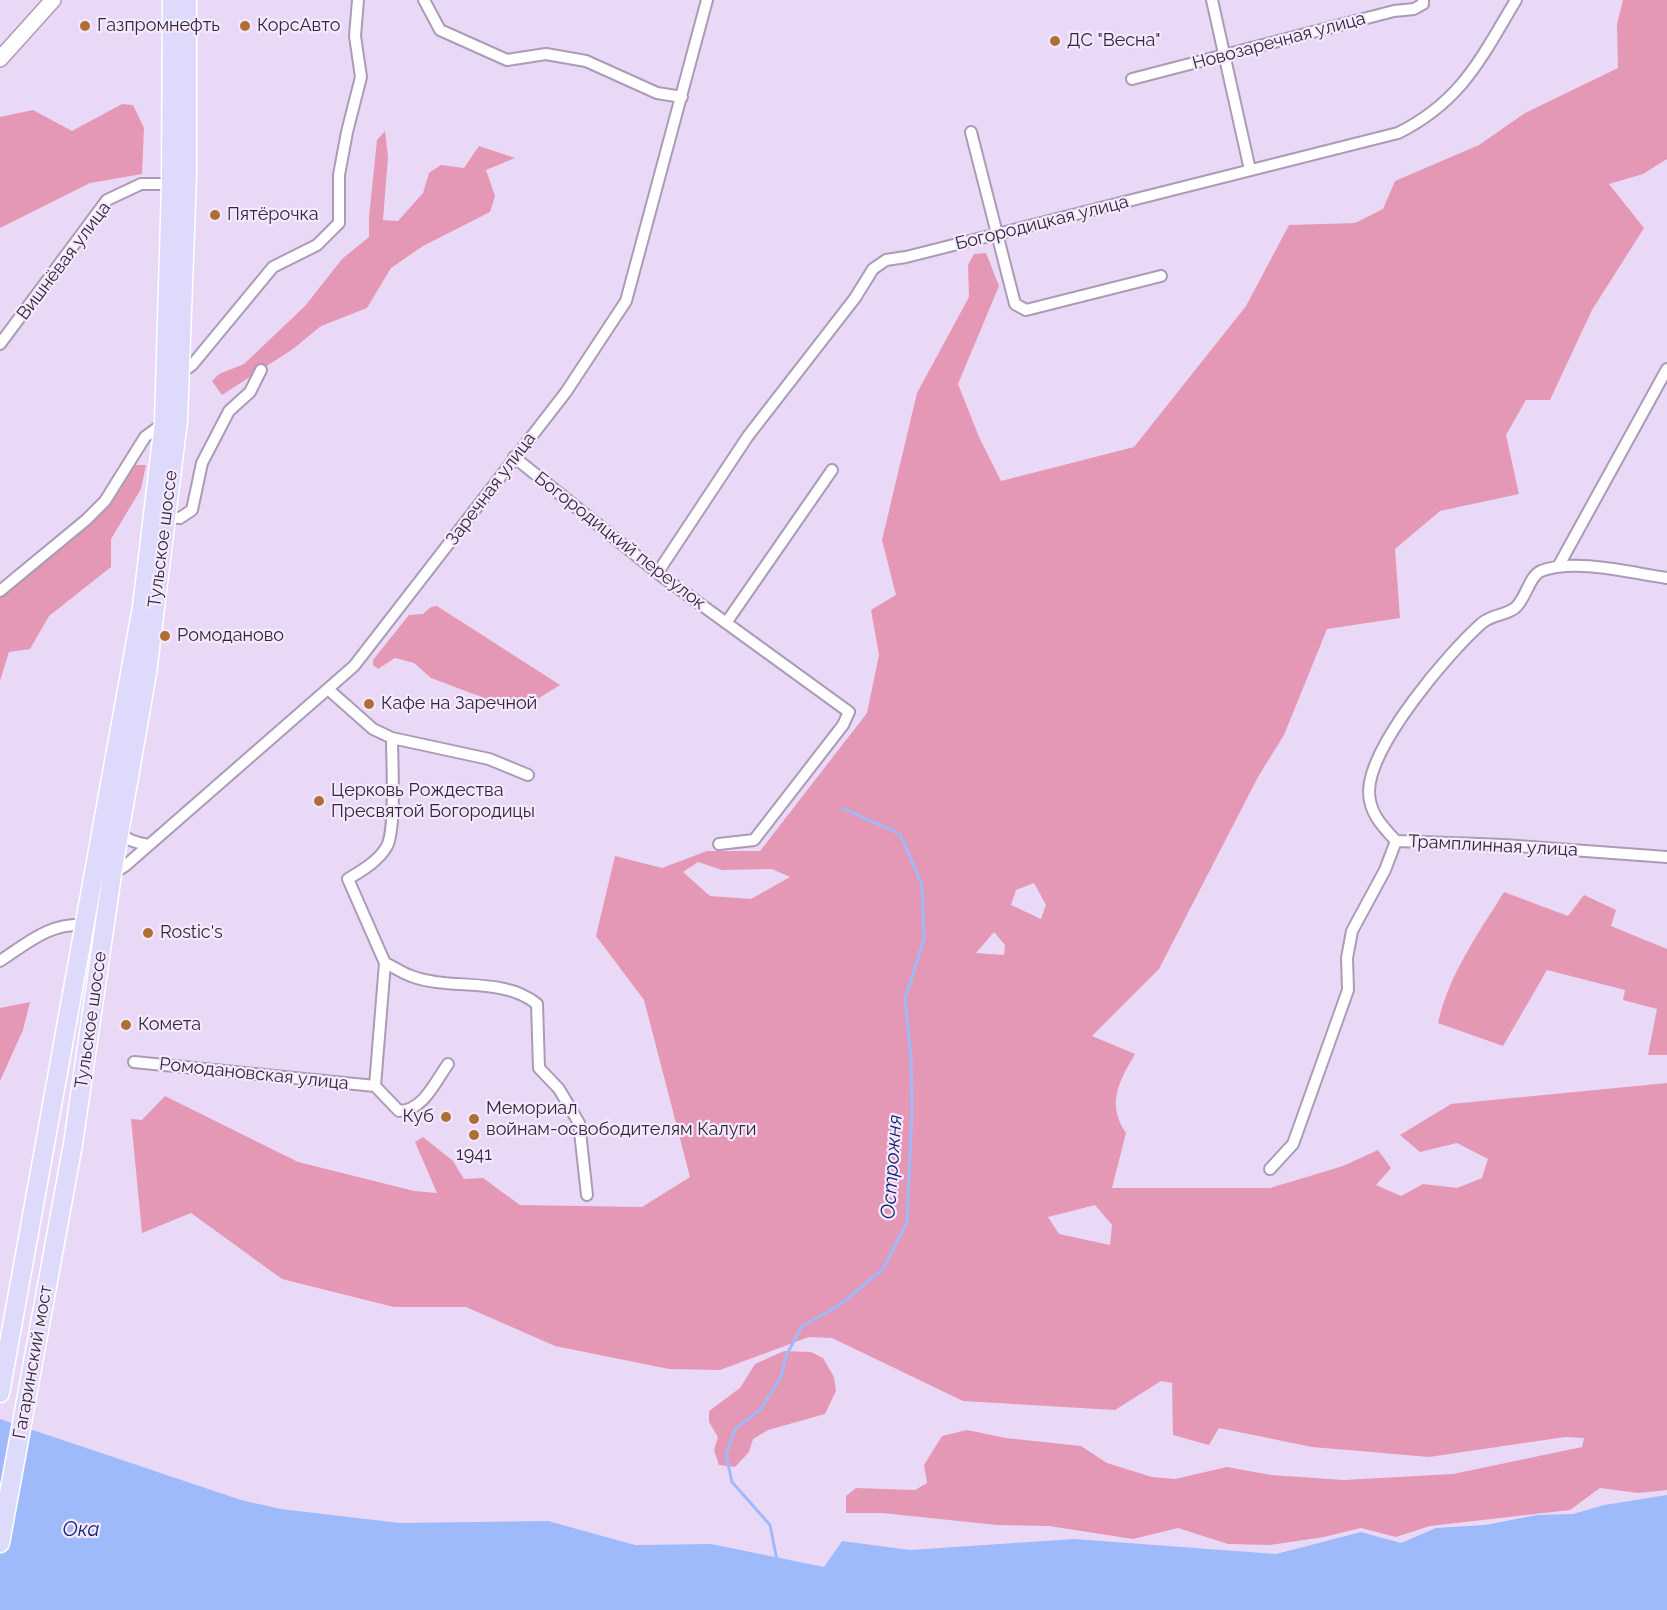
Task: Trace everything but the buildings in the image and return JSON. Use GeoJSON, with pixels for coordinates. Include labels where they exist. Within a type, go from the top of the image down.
{"type":"FeatureCollection","features":[{"type":"Feature","properties":{"kind":"main road","name":"Тульское шоссе"},"geometry":{"type":"LineString","coordinates":[[31,1211],[87,925],[142,606],[164,423],[171,184],[172,0]]}},
{"type":"Feature","properties":{"kind":"main road","name":"Тульское шоссе"},"geometry":{"type":"LineString","coordinates":[[59,1215],[73,1144],[112,874],[147,672],[178,420],[186,175],[187,0]]}},
{"type":"Feature","properties":{"kind":"main road","name":"Гагаринский мост"},"geometry":{"type":"LineString","coordinates":[[0,1393],[31,1211]]}},
{"type":"Feature","properties":{"kind":"main road","name":"Гагаринский мост"},"geometry":{"type":"LineString","coordinates":[[0,1543],[59,1215]]}},
{"type":"Feature","properties":{"kind":"street"},"geometry":{"type":"LineString","coordinates":[[0,59],[53,0]]}},
{"type":"Feature","properties":{"kind":"street"},"geometry":{"type":"LineString","coordinates":[[180,373],[192,365],[273,267],[317,245],[339,223],[339,175],[361,77],[355,36],[358,0]]}},
{"type":"Feature","properties":{"kind":"street"},"geometry":{"type":"LineString","coordinates":[[424,0],[440,30],[507,60],[546,54],[586,61],[657,93],[682,97]]}},
{"type":"Feature","properties":{"kind":"street","name":"Заречная улица"},"geometry":{"type":"LineString","coordinates":[[112,874],[125,866],[354,666],[420,584],[514,457],[566,392],[626,301],[706,0]]}},
{"type":"Feature","properties":{"kind":"street"},"geometry":{"type":"LineString","coordinates":[[1212,0],[1250,170]]}},
{"type":"Feature","properties":{"kind":"street","name":"Новозаречная улица"},"geometry":{"type":"LineString","coordinates":[[1132,79],[1394,11],[1414,9],[1423,4],[1423,0]]}},
{"type":"Feature","properties":{"kind":"street","name":"Богородицкая улица"},"geometry":{"type":"LineString","coordinates":[[658,572],[748,436],[855,298],[873,269],[886,260],[1398,133],[1422,121],[1459,90],[1473,73],[1516,0]]}},
{"type":"Feature","properties":{"kind":"street"},"geometry":{"type":"LineString","coordinates":[[971,132],[1015,304],[1026,310],[1161,276]]}},
{"type":"Feature","properties":{"kind":"street","name":"Вишнёвая улица"},"geometry":{"type":"LineString","coordinates":[[0,344],[107,200],[141,184],[171,184]]}},
{"type":"Feature","properties":{"kind":"street"},"geometry":{"type":"LineString","coordinates":[[1667,369],[1558,565],[1667,578]]}},
{"type":"Feature","properties":{"kind":"street"},"geometry":{"type":"LineString","coordinates":[[166,517],[180,518],[192,510],[202,463],[229,411],[250,393],[261,370]]}},
{"type":"Feature","properties":{"kind":"street"},"geometry":{"type":"LineString","coordinates":[[0,591],[86,520],[105,501],[145,437],[164,423]]}},
{"type":"Feature","properties":{"kind":"street","name":"Богородицкий переулок"},"geometry":{"type":"LineString","coordinates":[[514,457],[726,624],[849,712],[843,725],[754,840],[718,844]]}},
{"type":"Feature","properties":{"kind":"street"},"geometry":{"type":"LineString","coordinates":[[726,624],[832,470]]}},
{"type":"Feature","properties":{"kind":"street","name":"Трамплинная улица"},"geometry":{"type":"LineString","coordinates":[[1558,565],[1537,573],[1515,608],[1484,621],[1451,654],[1410,706],[1376,763],[1369,791],[1375,819],[1396,841],[1504,845],[1667,857]]}},
{"type":"Feature","properties":{"kind":"street"},"geometry":{"type":"LineString","coordinates":[[329,690],[374,729],[392,738],[489,759],[528,775]]}},
{"type":"Feature","properties":{"kind":"street"},"geometry":{"type":"LineString","coordinates":[[392,738],[392,807],[387,846],[372,863],[348,879],[386,963],[412,977],[508,990],[526,995],[537,1004],[539,1068],[559,1089],[579,1123],[587,1195]]}},
{"type":"Feature","properties":{"kind":"street"},"geometry":{"type":"LineString","coordinates":[[120,825],[122,835],[128,840],[148,845]]}},
{"type":"Feature","properties":{"kind":"street"},"geometry":{"type":"LineString","coordinates":[[1270,1169],[1293,1144],[1348,990],[1347,958],[1352,931],[1385,870],[1396,841]]}},
{"type":"Feature","properties":{"kind":"street"},"geometry":{"type":"LineString","coordinates":[[0,961],[46,931],[68,923],[87,925]]}},
{"type":"Feature","properties":{"kind":"street","name":"Ромодановская улица"},"geometry":{"type":"LineString","coordinates":[[375,1086],[386,963]]}},
{"type":"Feature","properties":{"kind":"street","name":"Ромодановская улица"},"geometry":{"type":"LineString","coordinates":[[134,1062],[375,1086],[399,1111],[411,1111],[419,1105],[448,1064]]}},
{"type":"Feature","properties":{"kind":"shaded area"},"geometry":{"type":"Polygon","coordinates":[[[1623,0],[1667,0],[1667,159],[1643,174],[1609,184],[1644,228],[1592,310],[1550,400],[1526,400],[1506,435],[1519,494],[1440,511],[1395,549],[1400,618],[1327,629],[1284,735],[1258,777],[1159,969],[1092,1036],[1135,1054],[1117,1093],[1117,1112],[1126,1133],[1112,1188],[1270,1188],[1343,1166],[1378,1150],[1391,1168],[1376,1185],[1401,1196],[1423,1184],[1457,1188],[1482,1178],[1488,1159],[1457,1143],[1420,1152],[1400,1135],[1451,1104],[1667,1083],[1667,1490],[1638,1493],[1600,1488],[1570,1510],[1430,1526],[1396,1537],[1361,1528],[1324,1537],[1270,1545],[1228,1544],[1178,1528],[1133,1539],[1049,1526],[997,1525],[882,1513],[846,1513],[846,1496],[856,1488],[915,1490],[927,1483],[924,1465],[942,1436],[967,1430],[1006,1438],[1081,1446],[1107,1463],[1152,1477],[1175,1479],[1227,1467],[1271,1475],[1344,1480],[1453,1474],[1582,1447],[1584,1438],[1565,1437],[1429,1457],[1312,1447],[1219,1428],[1209,1445],[1173,1435],[1172,1383],[1161,1381],[1115,1410],[963,1401],[832,1338],[809,1337],[720,1370],[669,1369],[555,1346],[466,1307],[394,1307],[282,1279],[191,1213],[142,1233],[131,1119],[142,1120],[165,1096],[298,1162],[414,1191],[437,1193],[415,1142],[423,1137],[453,1161],[464,1179],[483,1178],[520,1205],[642,1207],[690,1177],[644,1000],[596,936],[615,856],[662,868],[707,851],[760,851],[867,713],[879,655],[871,610],[896,595],[882,540],[917,393],[969,297],[968,265],[974,254],[986,253],[999,286],[958,384],[979,437],[1001,481],[1134,447],[1246,306],[1289,225],[1355,223],[1383,209],[1395,181],[1479,145],[1525,113],[1618,68],[1617,24],[1623,0]],[[698,862],[683,872],[710,896],[751,899],[790,877],[772,869],[722,870],[698,862]],[[1034,883],[1016,890],[1011,905],[1041,919],[1046,905],[1034,883]],[[994,932],[976,953],[1004,955],[1005,945],[994,932]],[[1095,1205],[1048,1217],[1059,1234],[1110,1245],[1112,1225],[1095,1205]]]}},
{"type":"Feature","properties":{"kind":"shaded area"},"geometry":{"type":"Polygon","coordinates":[[[122,104],[133,105],[144,128],[142,174],[90,183],[0,228],[0,117],[33,110],[72,131],[122,104]]]}},
{"type":"Feature","properties":{"kind":"shaded area"},"geometry":{"type":"Polygon","coordinates":[[[385,131],[388,157],[383,220],[398,221],[423,193],[429,173],[441,165],[464,168],[479,146],[515,158],[486,170],[495,196],[490,212],[423,246],[391,268],[367,308],[321,326],[293,349],[222,395],[212,381],[219,374],[244,364],[305,306],[342,259],[369,237],[377,140],[385,131]]]}},
{"type":"Feature","properties":{"kind":"shaded area"},"geometry":{"type":"Polygon","coordinates":[[[132,465],[146,465],[141,489],[111,539],[111,567],[49,616],[30,649],[9,652],[0,681],[0,598],[91,524],[132,465]]]}},
{"type":"Feature","properties":{"kind":"shaded area"},"geometry":{"type":"Polygon","coordinates":[[[437,606],[560,685],[531,703],[503,705],[431,678],[414,663],[395,658],[378,669],[373,665],[373,660],[409,615],[423,614],[431,607],[437,606]]]}},
{"type":"Feature","properties":{"kind":"shaded area"},"geometry":{"type":"Polygon","coordinates":[[[1504,892],[1568,916],[1584,895],[1616,910],[1611,926],[1667,949],[1667,1055],[1648,1055],[1657,1009],[1623,1000],[1625,990],[1547,970],[1503,1046],[1438,1023],[1457,971],[1504,892]]]}},
{"type":"Feature","properties":{"kind":"shaded area"},"geometry":{"type":"Polygon","coordinates":[[[30,1002],[23,1030],[0,1081],[0,1008],[30,1002]]]}},
{"type":"Feature","properties":{"kind":"shaded area"},"geometry":{"type":"Polygon","coordinates":[[[784,1351],[811,1352],[823,1358],[834,1377],[836,1391],[825,1414],[768,1430],[753,1439],[749,1452],[735,1467],[719,1465],[714,1450],[718,1437],[709,1422],[709,1411],[740,1388],[755,1364],[784,1351]]]}},
{"type":"Feature","properties":{"kind":"water","name":"Ока"},"geometry":{"type":"Polygon","coordinates":[[[0,1419],[241,1500],[281,1509],[400,1523],[548,1521],[635,1545],[711,1544],[824,1567],[842,1541],[910,1550],[1074,1539],[1276,1554],[1361,1532],[1401,1543],[1436,1528],[1485,1525],[1537,1515],[1573,1514],[1604,1505],[1667,1495],[1667,1610],[0,1610],[0,1419]]]}},
{"type":"Feature","properties":{"kind":"waterway","name":"Острожня"},"geometry":{"type":"LineString","coordinates":[[777,1560],[770,1525],[732,1482],[726,1455],[735,1429],[760,1410],[781,1377],[786,1356],[802,1326],[837,1307],[883,1269],[907,1222],[912,1111],[911,1058],[905,999],[924,939],[922,885],[900,834],[842,808]]}},
{"type":"Feature","properties":{"kind":"place","name":"Газпромнефть"},"geometry":{"type":"Point","coordinates":[85,26]}},
{"type":"Feature","properties":{"kind":"place","name":"КорсАвто"},"geometry":{"type":"Point","coordinates":[245,26]}},
{"type":"Feature","properties":{"kind":"place","name":"ДС \"Весна\""},"geometry":{"type":"Point","coordinates":[1055,41]}},
{"type":"Feature","properties":{"kind":"place","name":"Пятёрочка"},"geometry":{"type":"Point","coordinates":[215,215]}},
{"type":"Feature","properties":{"kind":"place","name":"Ромоданово"},"geometry":{"type":"Point","coordinates":[165,636]}},
{"type":"Feature","properties":{"kind":"place","name":"Кафе на Заречной"},"geometry":{"type":"Point","coordinates":[369,704]}},
{"type":"Feature","properties":{"kind":"place","name":"Церковь Рождества Пресвятой Богородицы"},"geometry":{"type":"Point","coordinates":[319,801]}},
{"type":"Feature","properties":{"kind":"place","name":"Rostic's"},"geometry":{"type":"Point","coordinates":[148,933]}},
{"type":"Feature","properties":{"kind":"place","name":"Комета"},"geometry":{"type":"Point","coordinates":[126,1025]}},
{"type":"Feature","properties":{"kind":"place","name":"Куб"},"geometry":{"type":"Point","coordinates":[446,1117]}},
{"type":"Feature","properties":{"kind":"place","name":"Мемориал войнам-освободителям Калуги"},"geometry":{"type":"Point","coordinates":[474,1119]}},
{"type":"Feature","properties":{"kind":"place","name":"1941"},"geometry":{"type":"Point","coordinates":[474,1135]}}]}
